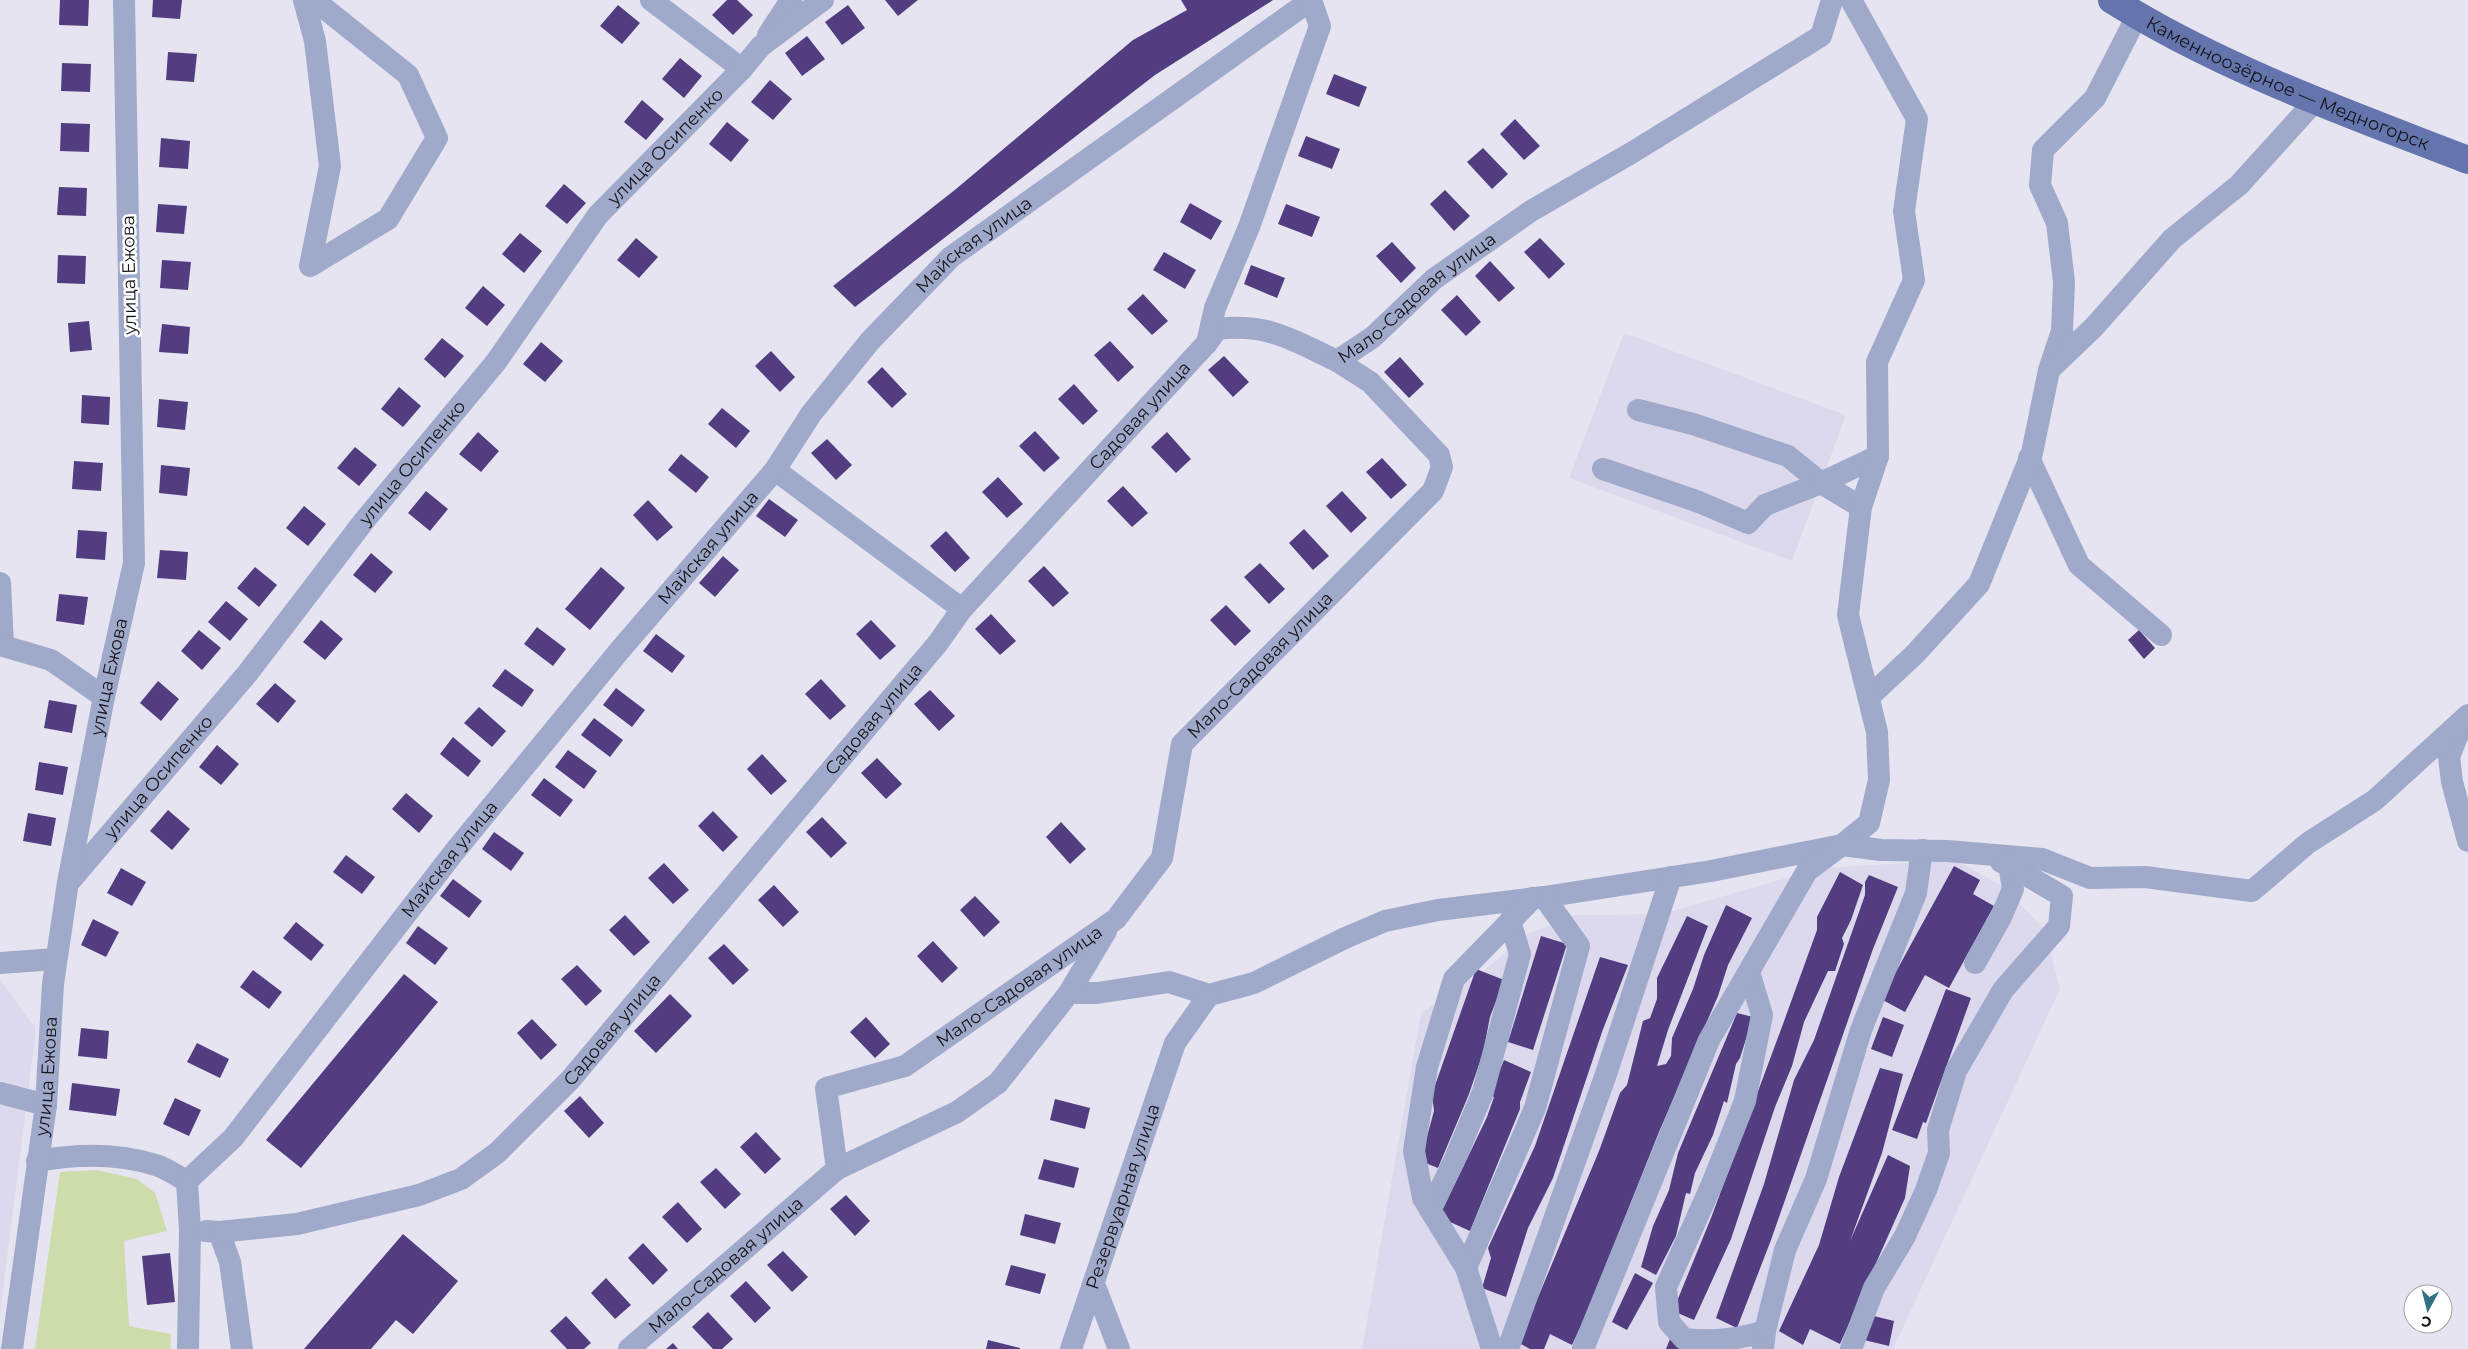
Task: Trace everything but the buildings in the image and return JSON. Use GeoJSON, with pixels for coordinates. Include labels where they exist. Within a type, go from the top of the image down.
{"type":"FeatureCollection","features":[{"type":"Feature","properties":{"kind":"main road","name":"Каменноозёрное — Медногорск"},"geometry":{"type":"LineString","coordinates":[[2112,0],[2159,30],[2315,101],[2468,160]]}},
{"type":"Feature","properties":{"kind":"street","name":"улица Ежова"},"geometry":{"type":"LineString","coordinates":[[12,1349],[46,1105],[56,959],[68,882],[104,697],[134,563],[124,0]]}},
{"type":"Feature","properties":{"kind":"street"},"geometry":{"type":"LineString","coordinates":[[304,0],[315,41],[330,166],[310,266],[388,219],[437,138],[408,75],[314,0]]}},
{"type":"Feature","properties":{"kind":"street"},"geometry":{"type":"LineString","coordinates":[[652,0],[742,69]]}},
{"type":"Feature","properties":{"kind":"street","name":"улица Осипенко"},"geometry":{"type":"LineString","coordinates":[[68,882],[247,674],[364,521],[496,362],[598,215],[742,69],[761,46],[791,0]]}},
{"type":"Feature","properties":{"kind":"street","name":"улица Осипенко"},"geometry":{"type":"LineString","coordinates":[[761,46],[823,0]]}},
{"type":"Feature","properties":{"kind":"street","name":"Садовая улица"},"geometry":{"type":"LineString","coordinates":[[219,1232],[297,1224],[419,1196],[461,1179],[497,1153],[570,1080],[938,643],[962,610],[1207,343],[1215,308],[1249,227],[1320,26],[1311,0]]}},
{"type":"Feature","properties":{"kind":"street","name":"Майская улица"},"geometry":{"type":"LineString","coordinates":[[187,1181],[233,1138],[344,997],[407,910],[620,650],[775,470],[811,414],[870,341],[951,257],[1311,0]]}},
{"type":"Feature","properties":{"kind":"street","name":"Мало-Садовая улица"},"geometry":{"type":"LineString","coordinates":[[629,1349],[837,1169],[826,1088],[905,1066],[1116,919],[1162,858],[1182,744],[1433,491],[1442,468],[1439,455],[1370,382],[1337,361],[1373,336],[1434,279],[1531,211],[1634,152],[1821,36],[1832,0]]}},
{"type":"Feature","properties":{"kind":"street"},"geometry":{"type":"LineString","coordinates":[[1583,1349],[1709,1040],[1807,871],[1869,823],[1879,780],[1878,732],[1848,615],[1860,507],[1878,456],[1877,362],[1914,280],[1904,211],[1917,120],[1851,0]]}},
{"type":"Feature","properties":{"kind":"street"},"geometry":{"type":"LineString","coordinates":[[1869,697],[1915,654],[1979,584],[2029,458],[2049,370],[2062,331],[2064,282],[2057,222],[2040,185],[2044,150],[2095,98],[2137,16]]}},
{"type":"Feature","properties":{"kind":"street"},"geometry":{"type":"LineString","coordinates":[[2049,370],[2094,327],[2172,239],[2239,185],[2315,101]]}},
{"type":"Feature","properties":{"kind":"street"},"geometry":{"type":"LineString","coordinates":[[1207,343],[1217,330],[1243,326],[1278,332],[1337,361]]}},
{"type":"Feature","properties":{"kind":"street"},"geometry":{"type":"LineString","coordinates":[[1638,410],[1693,424],[1788,456],[1821,483],[1860,507]]}},
{"type":"Feature","properties":{"kind":"street"},"geometry":{"type":"LineString","coordinates":[[1603,469],[1699,502],[1748,523],[1765,505],[1821,483],[1878,456]]}},
{"type":"Feature","properties":{"kind":"street"},"geometry":{"type":"LineString","coordinates":[[2029,458],[2079,565],[2160,635]]}},
{"type":"Feature","properties":{"kind":"street"},"geometry":{"type":"LineString","coordinates":[[775,470],[962,610]]}},
{"type":"Feature","properties":{"kind":"street"},"geometry":{"type":"LineString","coordinates":[[0,583],[2,645],[51,660],[104,697]]}},
{"type":"Feature","properties":{"kind":"street"},"geometry":{"type":"LineString","coordinates":[[1068,993],[1097,993],[1169,982],[1209,995],[1254,983],[1345,938],[1386,921],[1438,910],[1671,877],[1842,845],[1881,850],[1982,853],[2042,859],[2090,878],[2145,877],[2252,891],[2308,843],[2375,800],[2467,716]]}},
{"type":"Feature","properties":{"kind":"street"},"geometry":{"type":"LineString","coordinates":[[2467,716],[2448,757],[2452,782],[2468,841]]}},
{"type":"Feature","properties":{"kind":"street"},"geometry":{"type":"LineString","coordinates":[[1749,972],[1762,1016],[1745,1101],[1712,1184],[1666,1287],[1669,1322],[1684,1339],[1707,1342],[1746,1338],[1764,1340],[1785,1250],[1816,1179],[1861,1030],[1916,893],[1922,850]]}},
{"type":"Feature","properties":{"kind":"street"},"geometry":{"type":"LineString","coordinates":[[1851,1349],[1874,1288],[1905,1236],[1926,1190],[1938,1153],[1938,1130],[1956,1071],[2003,990],[2059,926],[2062,896],[2009,865],[1982,853]]}},
{"type":"Feature","properties":{"kind":"street"},"geometry":{"type":"LineString","coordinates":[[1975,963],[2001,917],[2013,889],[2009,865]]}},
{"type":"Feature","properties":{"kind":"street"},"geometry":{"type":"LineString","coordinates":[[1508,1349],[1606,1074],[1671,877]]}},
{"type":"Feature","properties":{"kind":"street"},"geometry":{"type":"LineString","coordinates":[[1492,1349],[1466,1268],[1423,1198],[1414,1151],[1427,1067],[1454,979],[1510,921],[1539,897]]}},
{"type":"Feature","properties":{"kind":"street"},"geometry":{"type":"LineString","coordinates":[[1466,1268],[1535,1108],[1579,946],[1539,897]]}},
{"type":"Feature","properties":{"kind":"street"},"geometry":{"type":"LineString","coordinates":[[837,1169],[957,1112],[998,1083],[1068,993],[1096,944],[1116,919]]}},
{"type":"Feature","properties":{"kind":"street"},"geometry":{"type":"LineString","coordinates":[[1430,1210],[1454,1161],[1483,1092],[1520,954],[1510,921]]}},
{"type":"Feature","properties":{"kind":"street"},"geometry":{"type":"LineString","coordinates":[[0,963],[56,959]]}},
{"type":"Feature","properties":{"kind":"street","name":"Резервуарная улица"},"geometry":{"type":"LineString","coordinates":[[1071,1349],[1175,1043],[1209,995]]}},
{"type":"Feature","properties":{"kind":"street"},"geometry":{"type":"LineString","coordinates":[[0,1093],[46,1105]]}},
{"type":"Feature","properties":{"kind":"street"},"geometry":{"type":"LineString","coordinates":[[37,1161],[65,1156],[130,1160],[156,1165],[187,1181],[190,1230],[188,1349]]}},
{"type":"Feature","properties":{"kind":"street"},"geometry":{"type":"LineString","coordinates":[[190,1230],[219,1232],[230,1262],[242,1349]]}},
{"type":"Feature","properties":{"kind":"street"},"geometry":{"type":"LineString","coordinates":[[1094,1284],[1119,1349]]}},
{"type":"Feature","properties":{"kind":"shaded area"},"geometry":{"type":"Polygon","coordinates":[[[1624,333],[1846,415],[1792,561],[1569,478],[1624,333]]]}},
{"type":"Feature","properties":{"kind":"shaded area"},"geometry":{"type":"Polygon","coordinates":[[[1955,860],[2004,887],[2045,930],[2060,989],[1893,1349],[1362,1349],[1421,1013],[1482,972],[1528,934],[1575,915],[1662,914],[1821,868],[1955,860]]]}},
{"type":"Feature","properties":{"kind":"shaded area"},"geometry":{"type":"Polygon","coordinates":[[[0,979],[36,1029],[0,1314],[0,979]]]}},
{"type":"Feature","properties":{"kind":"green space"},"geometry":{"type":"Polygon","coordinates":[[[97,1170],[137,1179],[155,1193],[167,1231],[124,1241],[129,1326],[171,1334],[170,1349],[35,1349],[60,1172],[97,1170]]]}}]}
